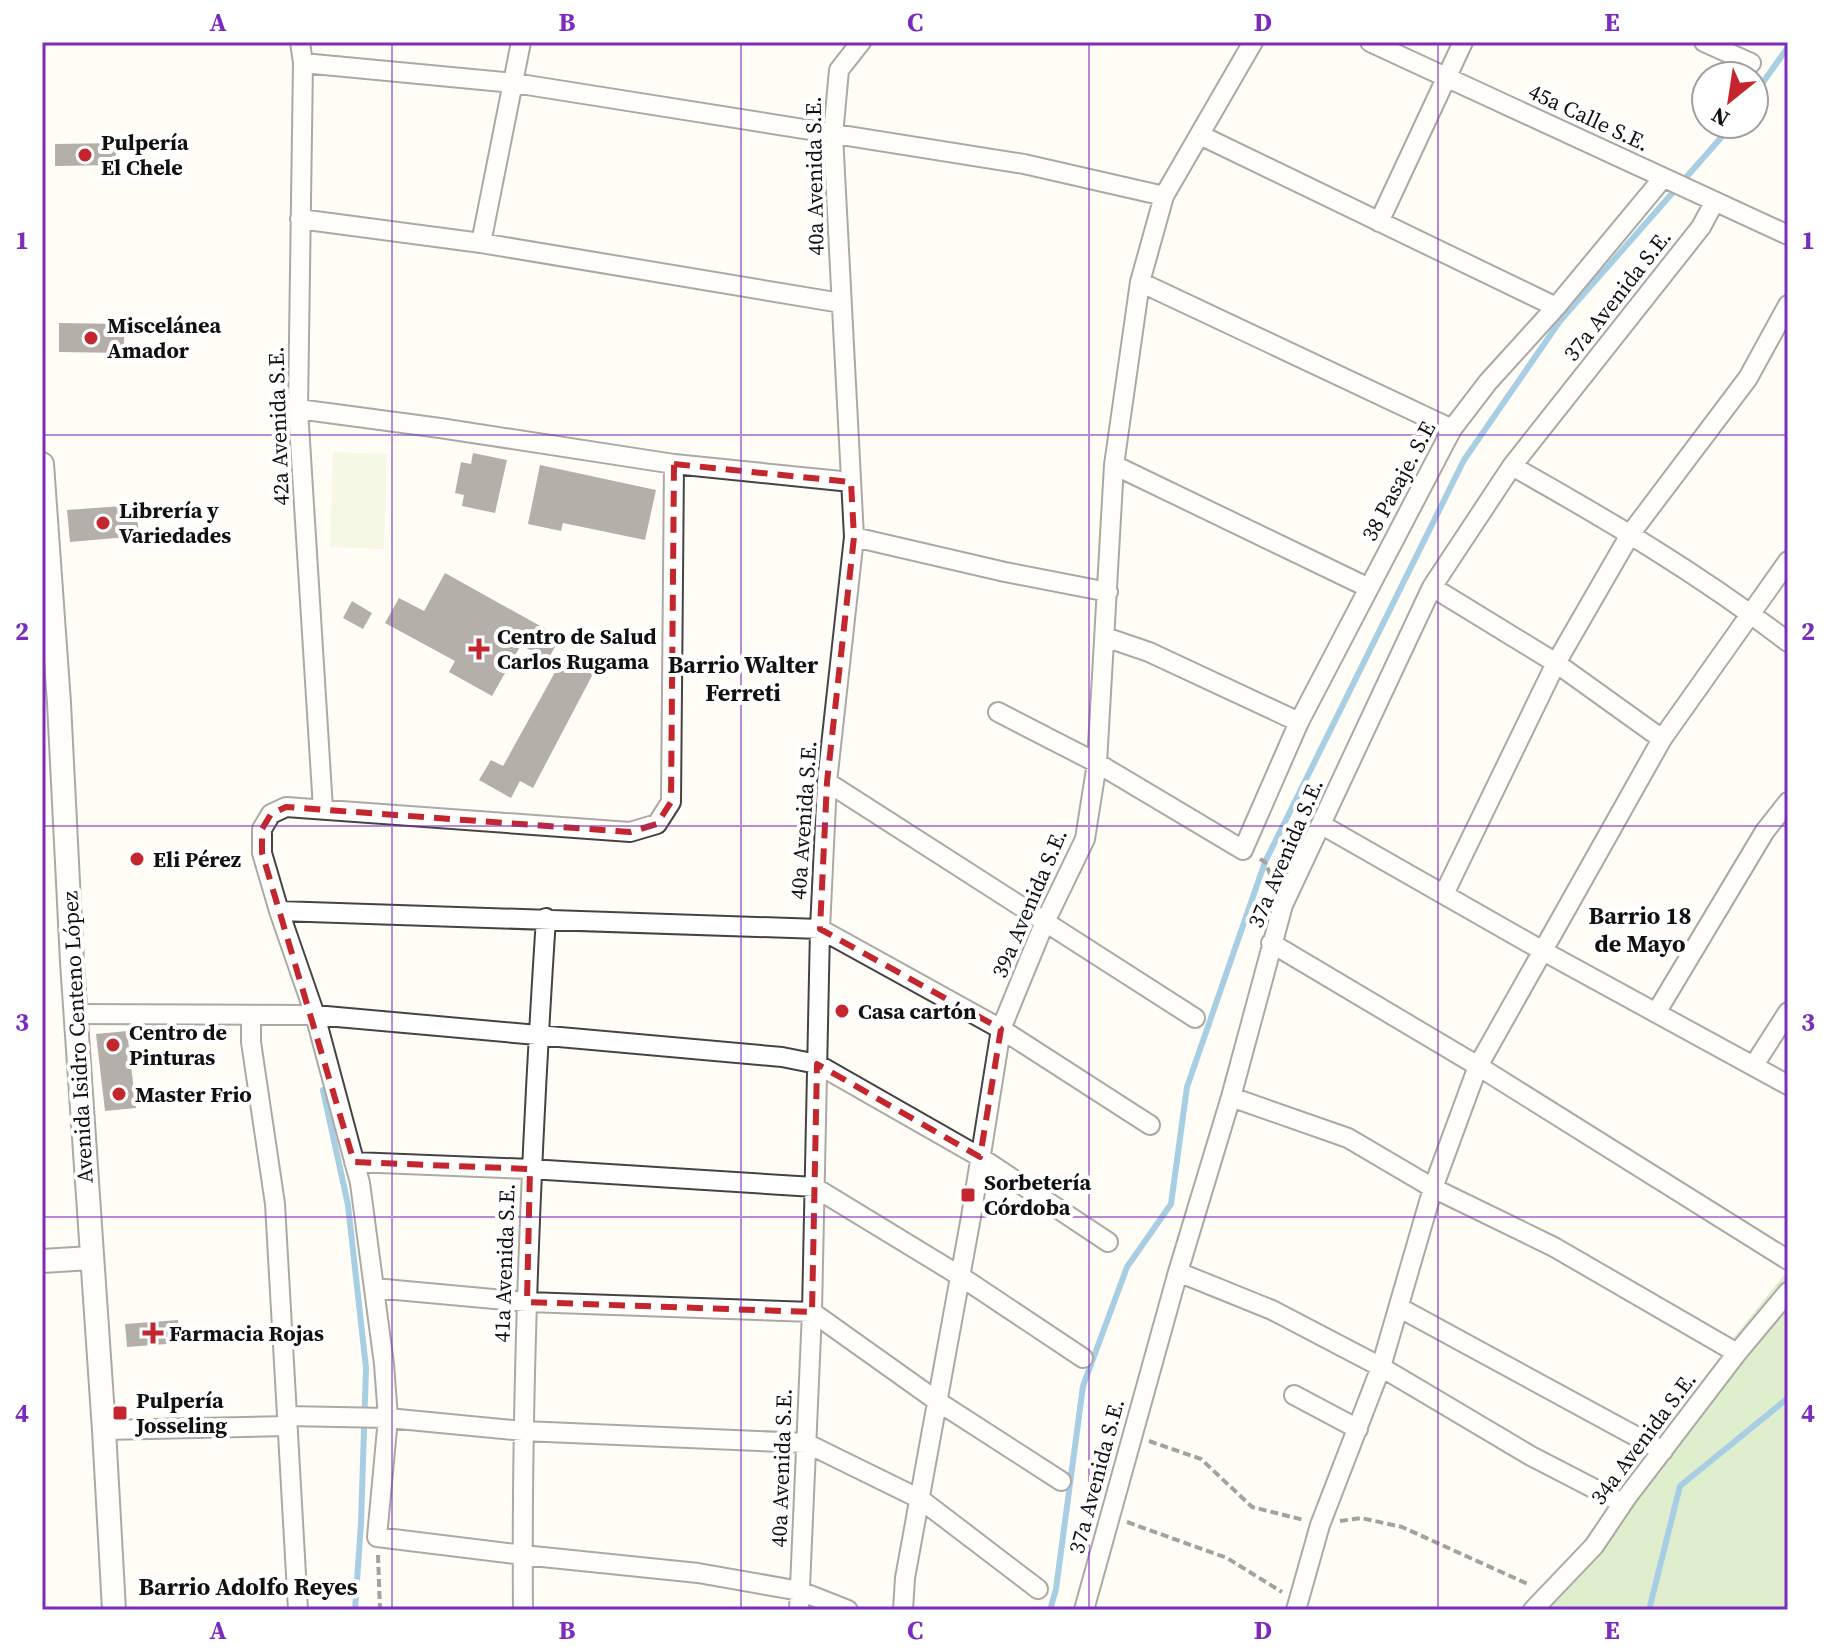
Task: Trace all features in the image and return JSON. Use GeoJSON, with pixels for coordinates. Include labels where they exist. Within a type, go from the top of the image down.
{"type":"FeatureCollection","features":[{"type":"Feature","properties":{"kind":"street","name":"42a Avenida S.E."},"geometry":{"type":"LineString","coordinates":[[300,42],[303,63],[298,409],[323,809]]}},
{"type":"Feature","properties":{"kind":"street"},"geometry":{"type":"LineString","coordinates":[[481,243],[521,42]]}},
{"type":"Feature","properties":{"kind":"street","name":"40a Avenida S.E."},"geometry":{"type":"LineString","coordinates":[[799,1600],[812,1312],[820,929],[827,782],[854,537],[833,135],[839,70],[861,42]]}},
{"type":"Feature","properties":{"kind":"street","name":"39a Avenida S.E."},"geometry":{"type":"LineString","coordinates":[[903,1610],[905,1578],[1001,1029],[1044,924],[1085,839],[1097,763],[1114,465],[1140,282],[1164,196],[1253,42]]}},
{"type":"Feature","properties":{"kind":"street","name":"45a Calle S.E."},"geometry":{"type":"LineString","coordinates":[[1370,42],[1788,235]]}},
{"type":"Feature","properties":{"kind":"street"},"geometry":{"type":"LineString","coordinates":[[1379,222],[1463,42]]}},
{"type":"Feature","properties":{"kind":"street"},"geometry":{"type":"LineString","coordinates":[[1704,42],[1744,60]]}},
{"type":"Feature","properties":{"kind":"street"},"geometry":{"type":"LineString","coordinates":[[303,63],[514,83],[1024,164],[1164,196]]}},
{"type":"Feature","properties":{"kind":"street"},"geometry":{"type":"LineString","coordinates":[[1200,135],[1556,307]]}},
{"type":"Feature","properties":{"kind":"street","name":"38 Pasaje. S.E"},"geometry":{"type":"LineString","coordinates":[[1243,850],[1299,722],[1452,429],[1488,382],[1672,183]]}},
{"type":"Feature","properties":{"kind":"street","name":"37a Avenida S.E."},"geometry":{"type":"LineString","coordinates":[[1084,1610],[1283,905],[1432,587],[1512,466],[1701,227],[1714,203]]}},
{"type":"Feature","properties":{"kind":"street"},"geometry":{"type":"LineString","coordinates":[[300,219],[481,243],[841,303]]}},
{"type":"Feature","properties":{"kind":"street"},"geometry":{"type":"LineString","coordinates":[[1140,282],[1452,429]]}},
{"type":"Feature","properties":{"kind":"street"},"geometry":{"type":"LineString","coordinates":[[1444,894],[1556,663],[1631,533],[1748,378],[1788,305]]}},
{"type":"Feature","properties":{"kind":"street"},"geometry":{"type":"LineString","coordinates":[[298,409],[674,464],[851,482]]}},
{"type":"Feature","properties":{"kind":"street","name":"Avenida Isidro Centeno López"},"geometry":{"type":"LineString","coordinates":[[42,464],[51,704],[104,1430],[114,1610]]}},
{"type":"Feature","properties":{"kind":"street"},"geometry":{"type":"LineString","coordinates":[[674,464],[671,802],[657,824],[630,832],[286,807],[271,814],[262,829],[262,853],[315,1015],[360,1183],[388,1418],[377,1537],[698,1573],[848,1610]]}},
{"type":"Feature","properties":{"kind":"street"},"geometry":{"type":"LineString","coordinates":[[1114,465],[1369,588]]}},
{"type":"Feature","properties":{"kind":"street"},"geometry":{"type":"LineString","coordinates":[[1512,466],[1631,533],[1788,642]]}},
{"type":"Feature","properties":{"kind":"street"},"geometry":{"type":"LineString","coordinates":[[854,537],[1108,592]]}},
{"type":"Feature","properties":{"kind":"street"},"geometry":{"type":"LineString","coordinates":[[1297,1606],[1320,1525],[1381,1367],[1433,1188],[1478,1066],[1662,739],[1788,561]]}},
{"type":"Feature","properties":{"kind":"street"},"geometry":{"type":"LineString","coordinates":[[1432,587],[1556,663],[1662,739]]}},
{"type":"Feature","properties":{"kind":"street"},"geometry":{"type":"LineString","coordinates":[[1105,637],[1149,652],[1299,722]]}},
{"type":"Feature","properties":{"kind":"street"},"geometry":{"type":"LineString","coordinates":[[998,712],[1097,763],[1243,850]]}},
{"type":"Feature","properties":{"kind":"street"},"geometry":{"type":"LineString","coordinates":[[827,782],[1195,1018]]}},
{"type":"Feature","properties":{"kind":"street"},"geometry":{"type":"LineString","coordinates":[[1656,1013],[1765,831],[1788,802]]}},
{"type":"Feature","properties":{"kind":"street"},"geometry":{"type":"LineString","coordinates":[[1322,825],[1788,1085]]}},
{"type":"Feature","properties":{"kind":"street"},"geometry":{"type":"LineString","coordinates":[[279,911],[820,929],[1001,1029],[1150,1125]]}},
{"type":"Feature","properties":{"kind":"street","name":"41a Avenida S.E."},"geometry":{"type":"LineString","coordinates":[[523,1610],[523,1431],[530,1169],[546,918]]}},
{"type":"Feature","properties":{"kind":"street"},"geometry":{"type":"LineString","coordinates":[[1271,943],[1478,1066],[1788,1260]]}},
{"type":"Feature","properties":{"kind":"street"},"geometry":{"type":"LineString","coordinates":[[1754,1065],[1788,1012]]}},
{"type":"Feature","properties":{"kind":"street"},"geometry":{"type":"LineString","coordinates":[[75,1014],[315,1015],[782,1057],[817,1064],[980,1157],[1108,1242]]}},
{"type":"Feature","properties":{"kind":"street"},"geometry":{"type":"LineString","coordinates":[[251,1015],[251,1042],[275,1204],[298,1610]]}},
{"type":"Feature","properties":{"kind":"street"},"geometry":{"type":"LineString","coordinates":[[1231,1097],[1348,1138],[1433,1188],[1554,1247],[1737,1353]]}},
{"type":"Feature","properties":{"kind":"street"},"geometry":{"type":"LineString","coordinates":[[354,1162],[530,1169],[814,1187],[960,1276],[1083,1358]]}},
{"type":"Feature","properties":{"kind":"street"},"geometry":{"type":"LineString","coordinates":[[42,1261],[91,1258]]}},
{"type":"Feature","properties":{"kind":"street"},"geometry":{"type":"LineString","coordinates":[[1178,1272],[1272,1310],[1381,1367],[1531,1456],[1622,1503]]}},
{"type":"Feature","properties":{"kind":"street"},"geometry":{"type":"LineString","coordinates":[[374,1288],[527,1302],[812,1312],[937,1401],[1061,1481]]}},
{"type":"Feature","properties":{"kind":"street","name":"34a Avenida S.E."},"geometry":{"type":"LineString","coordinates":[[1533,1610],[1594,1546],[1622,1503],[1788,1292]]}},
{"type":"Feature","properties":{"kind":"street"},"geometry":{"type":"LineString","coordinates":[[1400,1308],[1663,1451]]}},
{"type":"Feature","properties":{"kind":"street"},"geometry":{"type":"LineString","coordinates":[[1294,1395],[1358,1429]]}},
{"type":"Feature","properties":{"kind":"street"},"geometry":{"type":"LineString","coordinates":[[104,1430],[388,1418],[523,1431],[806,1443],[920,1499],[1038,1589]]}},
{"type":"Feature","properties":{"kind":"path"},"geometry":{"type":"LineString","coordinates":[[1243,850],[1265,862],[1283,905]]}},
{"type":"Feature","properties":{"kind":"path"},"geometry":{"type":"LineString","coordinates":[[1132,1435],[1201,1459],[1252,1507],[1320,1525],[1361,1518],[1402,1527],[1549,1593]]}},
{"type":"Feature","properties":{"kind":"path"},"geometry":{"type":"LineString","coordinates":[[1110,1516],[1227,1558],[1297,1606]]}},
{"type":"Feature","properties":{"kind":"path"},"geometry":{"type":"LineString","coordinates":[[377,1537],[380,1610]]}},
{"type":"Feature","properties":{"kind":"highlighted area"},"geometry":{"type":"Polygon","coordinates":[[[674,464],[851,482],[854,537],[827,782],[820,929],[1001,1029],[980,1157],[817,1064],[812,1312],[527,1302],[530,1169],[354,1162],[262,853],[262,829],[271,814],[286,807],[630,832],[657,824],[671,802],[674,464]]]}},
{"type":"Feature","properties":{"kind":"green space"},"geometry":{"type":"Polygon","coordinates":[[[333,452],[387,454],[384,549],[330,547],[333,452]]]}},
{"type":"Feature","properties":{"kind":"green space"},"geometry":{"type":"Polygon","coordinates":[[[1788,1270],[1788,1610],[1533,1610],[1663,1451],[1727,1346],[1788,1270]]]}},
{"type":"Feature","properties":{"kind":"building","name":"Pulpería El Chele"},"geometry":{"type":"Polygon","coordinates":[[[116,143],[116,165],[55,166],[55,144],[116,143]]]}},
{"type":"Feature","properties":{"kind":"building","name":"Miscelánea Amador"},"geometry":{"type":"Polygon","coordinates":[[[59,323],[124,324],[124,353],[59,352],[59,323]]]}},
{"type":"Feature","properties":{"kind":"building"},"geometry":{"type":"Polygon","coordinates":[[[473,453],[507,460],[495,513],[462,506],[464,495],[455,493],[461,462],[471,464],[473,453]]]}},
{"type":"Feature","properties":{"kind":"building"},"geometry":{"type":"Polygon","coordinates":[[[540,465],[656,490],[645,540],[563,523],[561,531],[528,524],[540,465]]]}},
{"type":"Feature","properties":{"kind":"building","name":"Librería y Variedades"},"geometry":{"type":"Polygon","coordinates":[[[136,505],[139,536],[70,542],[67,510],[136,505]]]}},
{"type":"Feature","properties":{"kind":"building"},"geometry":{"type":"Polygon","coordinates":[[[445,573],[560,637],[548,660],[521,645],[492,696],[449,672],[455,661],[385,623],[399,598],[424,611],[445,573]]]}},
{"type":"Feature","properties":{"kind":"building"},"geometry":{"type":"Polygon","coordinates":[[[352,601],[372,613],[363,629],[343,618],[352,601]]]}},
{"type":"Feature","properties":{"kind":"building"},"geometry":{"type":"Polygon","coordinates":[[[564,656],[594,672],[533,788],[520,781],[511,798],[479,780],[491,760],[503,766],[564,656]]]}},
{"type":"Feature","properties":{"kind":"building"},"geometry":{"type":"Polygon","coordinates":[[[127,1031],[136,1108],[105,1111],[96,1034],[127,1031]]]}},
{"type":"Feature","properties":{"kind":"building","name":"Farmacia Rojas"},"geometry":{"type":"Polygon","coordinates":[[[178,1320],[180,1343],[127,1347],[125,1324],[178,1320]]]}},
{"type":"Feature","properties":{"kind":"waterway"},"geometry":{"type":"LineString","coordinates":[[1770,72],[1788,47]]}},
{"type":"Feature","properties":{"kind":"waterway"},"geometry":{"type":"LineString","coordinates":[[1050,1610],[1056,1589],[1083,1386],[1127,1267],[1171,1204],[1187,1087],[1265,862],[1464,460],[1560,321],[1719,140]]}},
{"type":"Feature","properties":{"kind":"waterway"},"geometry":{"type":"LineString","coordinates":[[323,1090],[348,1205],[366,1368],[355,1610]]}},
{"type":"Feature","properties":{"kind":"waterway"},"geometry":{"type":"LineString","coordinates":[[1649,1610],[1680,1486],[1788,1398]]}},
{"type":"Feature","properties":{"kind":"place","name":"Pulpería El Chele"},"geometry":{"type":"Point","coordinates":[85,155]}},
{"type":"Feature","properties":{"kind":"place","name":"Miscelánea Amador"},"geometry":{"type":"Point","coordinates":[91,338]}},
{"type":"Feature","properties":{"kind":"place","name":"Librería y Variedades"},"geometry":{"type":"Point","coordinates":[103,523]}},
{"type":"Feature","properties":{"kind":"place","name":"Centro de Salud Carlos Rugama"},"geometry":{"type":"Point","coordinates":[479,649]}},
{"type":"Feature","properties":{"kind":"place","name":"Eli Pérez"},"geometry":{"type":"Point","coordinates":[137,859]}},
{"type":"Feature","properties":{"kind":"place","name":"Casa cartón"},"geometry":{"type":"Point","coordinates":[842,1011]}},
{"type":"Feature","properties":{"kind":"place","name":"Centro de Pinturas"},"geometry":{"type":"Point","coordinates":[113,1045]}},
{"type":"Feature","properties":{"kind":"place","name":"Master Frio"},"geometry":{"type":"Point","coordinates":[119,1094]}},
{"type":"Feature","properties":{"kind":"place","name":"Sorbetería Córdoba"},"geometry":{"type":"Point","coordinates":[968,1195]}},
{"type":"Feature","properties":{"kind":"place","name":"Farmacia Rojas"},"geometry":{"type":"Point","coordinates":[153,1333]}},
{"type":"Feature","properties":{"kind":"place","name":"Pulpería Josseling"},"geometry":{"type":"Point","coordinates":[120,1413]}},
{"type":"Feature","properties":{"kind":"district","name":"Barrio Walter Ferreti"},"geometry":{"type":"Point","coordinates":[743,678]}},
{"type":"Feature","properties":{"kind":"district","name":"Barrio 18 de Mayo"},"geometry":{"type":"Point","coordinates":[1640,929]}},
{"type":"Feature","properties":{"kind":"district","name":"Barrio Adolfo Reyes"},"geometry":{"type":"Point","coordinates":[248,1586]}}]}
